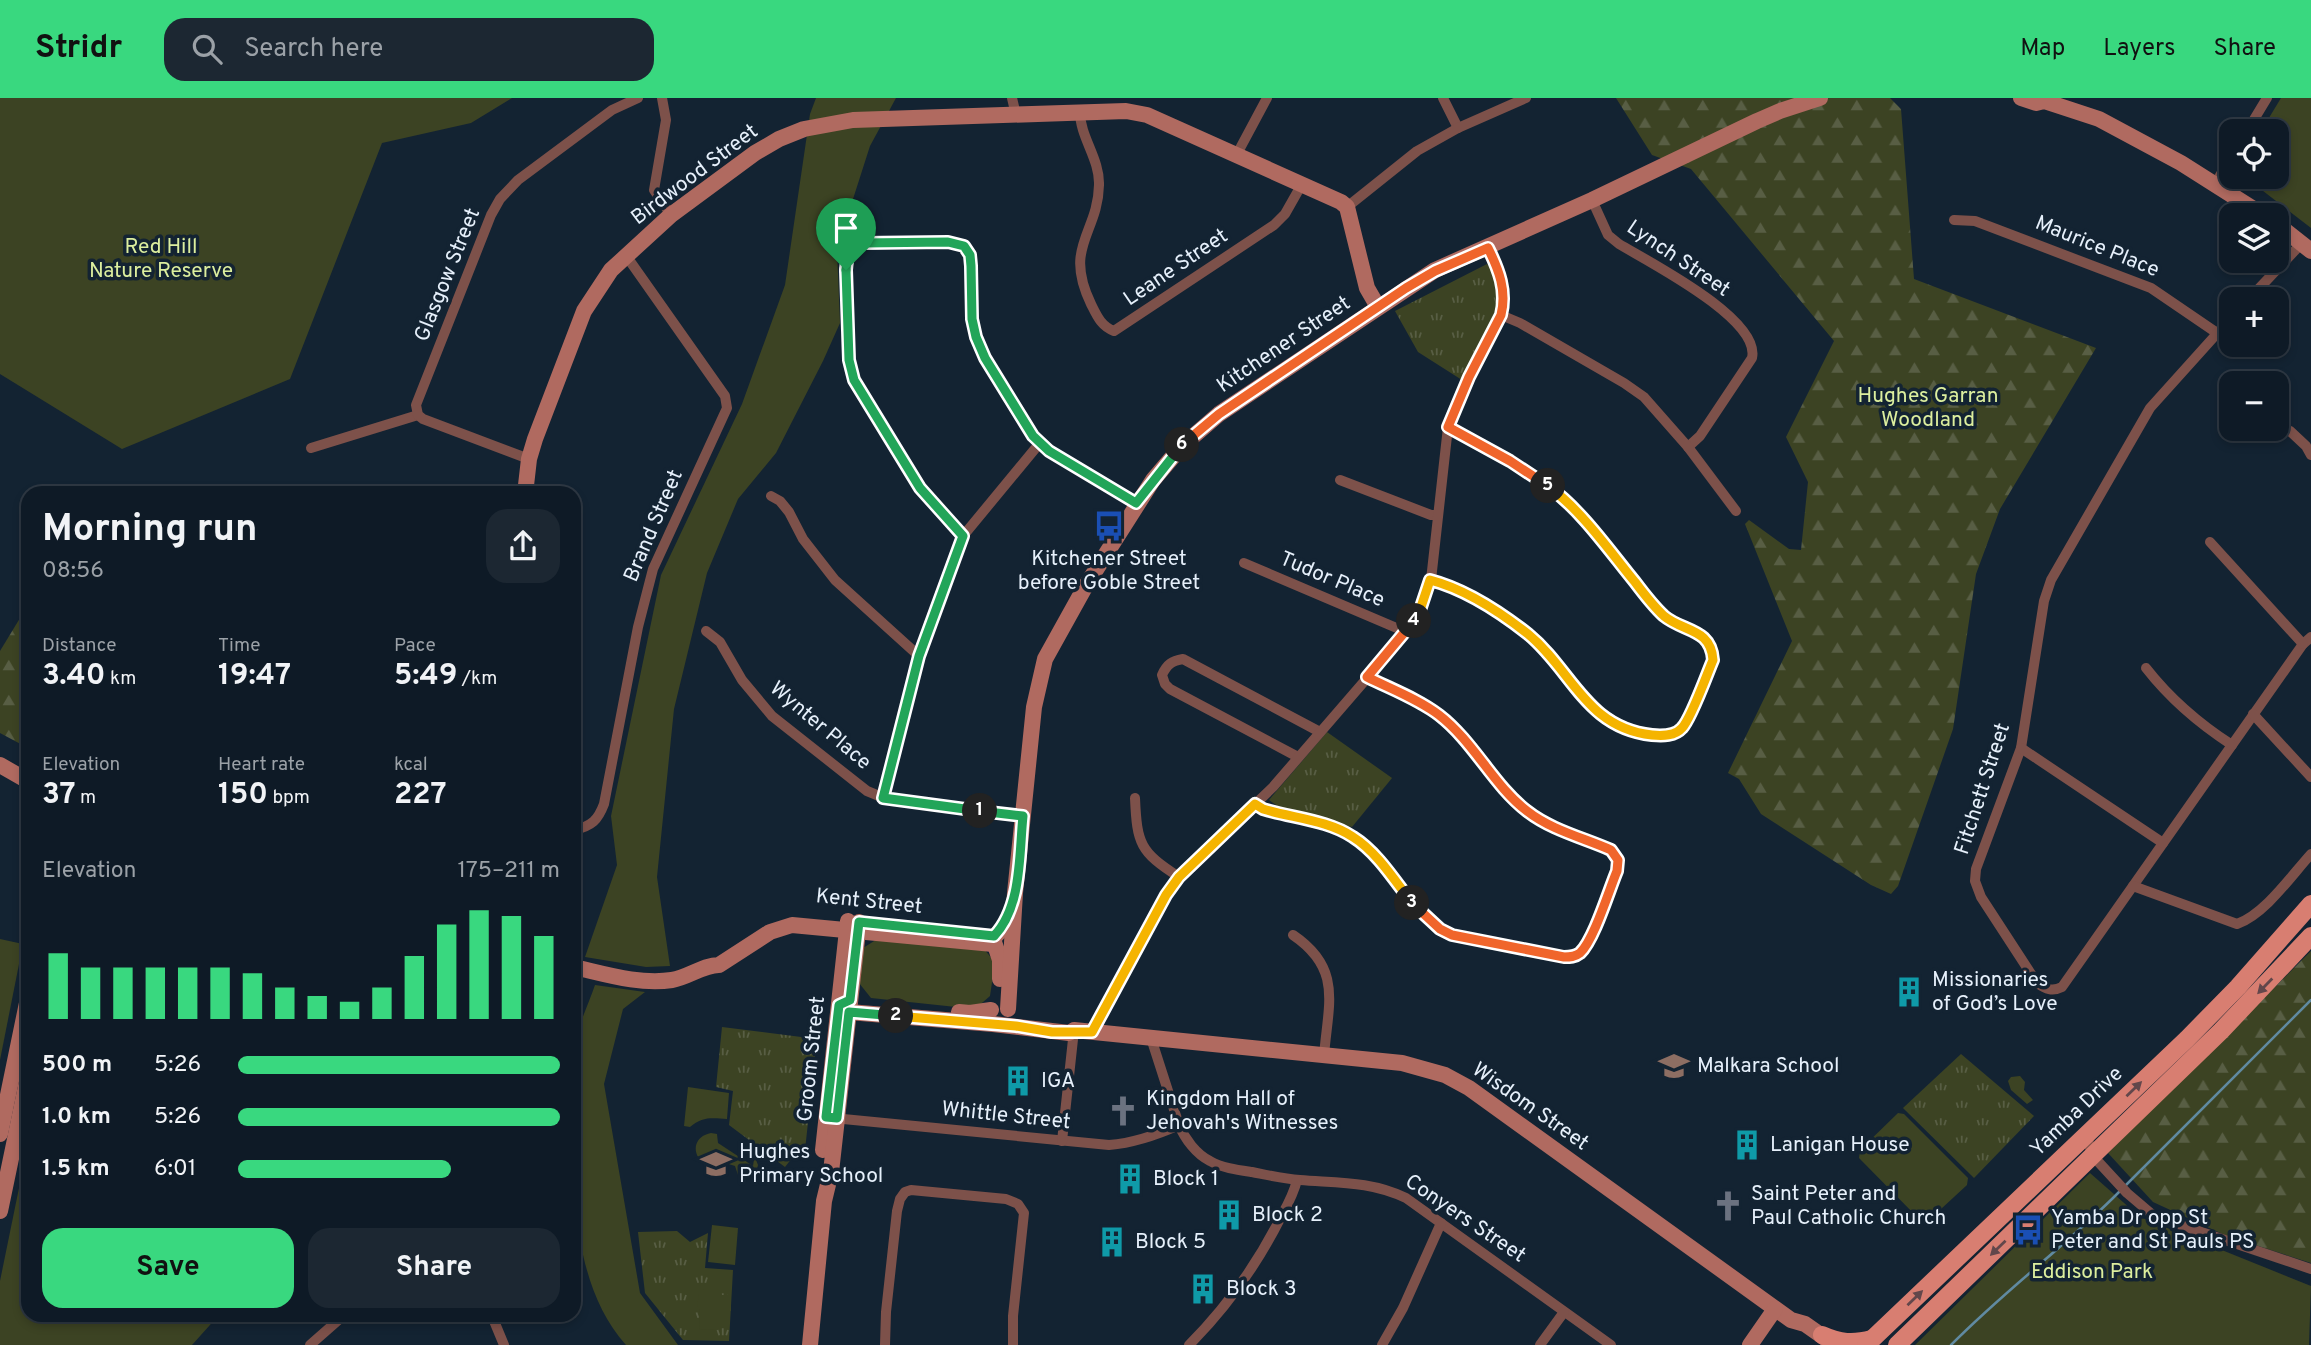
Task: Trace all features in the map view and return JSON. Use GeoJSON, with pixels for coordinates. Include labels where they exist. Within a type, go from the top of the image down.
{"type":"FeatureCollection","features":[{"type":"Feature","properties":{"kind":"main road","name":"Yamba Drive"},"geometry":{"type":"LineString","coordinates":[[1869,1342],[2238,987],[2311,904]]}},
{"type":"Feature","properties":{"kind":"main road","name":"Yamba Drive"},"geometry":{"type":"LineString","coordinates":[[1897,1345],[2221,1031],[2311,936]]}},
{"type":"Feature","properties":{"kind":"main road"},"geometry":{"type":"LineString","coordinates":[[1824,1342],[1869,1342]]}},
{"type":"Feature","properties":{"kind":"street","name":"Glasgow Street"},"geometry":{"type":"LineString","coordinates":[[418,415],[416,405],[491,215],[500,199],[518,180],[612,110],[638,98]]}},
{"type":"Feature","properties":{"kind":"street"},"geometry":{"type":"LineString","coordinates":[[662,98],[666,120],[654,190],[671,215]]}},
{"type":"Feature","properties":{"kind":"street"},"geometry":{"type":"LineString","coordinates":[[1012,98],[1016,115]]}},
{"type":"Feature","properties":{"kind":"street"},"geometry":{"type":"LineString","coordinates":[[1237,154],[1267,98]]}},
{"type":"Feature","properties":{"kind":"street"},"geometry":{"type":"LineString","coordinates":[[1443,98],[1458,128]]}},
{"type":"Feature","properties":{"kind":"street"},"geometry":{"type":"LineString","coordinates":[[1378,307],[1367,288],[1347,207],[1417,151],[1458,128],[1526,98]]}},
{"type":"Feature","properties":{"kind":"street","name":"Kitchener Street"},"geometry":{"type":"LineString","coordinates":[[1000,1015],[1001,940],[1015,893],[1034,707],[1045,659],[1064,622],[1136,503],[1171,458],[1202,428],[1435,271],[1768,116],[1820,98]]}},
{"type":"Feature","properties":{"kind":"street"},"geometry":{"type":"LineString","coordinates":[[2021,98],[2036,103],[2043,100],[2099,119],[2181,163],[2244,203]]}},
{"type":"Feature","properties":{"kind":"street"},"geometry":{"type":"LineString","coordinates":[[2254,119],[2267,98]]}},
{"type":"Feature","properties":{"kind":"street","name":"Birdwood Street"},"geometry":{"type":"LineString","coordinates":[[526,486],[529,458],[584,311],[611,270],[625,254],[671,215],[755,153],[779,139],[804,130],[861,120],[1080,113],[1129,105],[1347,207]]}},
{"type":"Feature","properties":{"kind":"street","name":"Leane Street"},"geometry":{"type":"LineString","coordinates":[[1080,113],[1100,182],[1098,200],[1080,249],[1079,265],[1088,299],[1097,317],[1103,326],[1114,331],[1274,225],[1285,214],[1302,184]]}},
{"type":"Feature","properties":{"kind":"street"},"geometry":{"type":"LineString","coordinates":[[2215,184],[2219,177]]}},
{"type":"Feature","properties":{"kind":"street","name":"Lynch Street"},"geometry":{"type":"LineString","coordinates":[[1592,200],[1608,235],[1713,300],[1751,341],[1754,350],[1752,358],[1700,436],[1688,447]]}},
{"type":"Feature","properties":{"kind":"street","name":"Maurice Place"},"geometry":{"type":"LineString","coordinates":[[1954,220],[1975,220],[2151,288],[2217,333]]}},
{"type":"Feature","properties":{"kind":"street"},"geometry":{"type":"LineString","coordinates":[[2262,287],[2306,247],[2289,234]]}},
{"type":"Feature","properties":{"kind":"street"},"geometry":{"type":"LineString","coordinates":[[963,536],[920,488],[854,380],[849,360],[846,270],[847,257],[852,247],[862,243],[948,242],[964,246],[970,255],[972,319],[976,337],[985,358],[1039,444],[1136,503]]}},
{"type":"Feature","properties":{"kind":"street"},"geometry":{"type":"LineString","coordinates":[[1092,1032],[1166,895],[1179,877],[1255,804],[1298,757],[1406,632],[1419,613],[1430,580],[1448,427],[1464,388],[1501,315],[1504,290],[1488,248]]}},
{"type":"Feature","properties":{"kind":"street","name":"Brand Street"},"geometry":{"type":"LineString","coordinates":[[581,828],[598,818],[604,804],[638,627],[653,569],[727,408],[725,396],[625,254]]}},
{"type":"Feature","properties":{"kind":"street"},"geometry":{"type":"LineString","coordinates":[[1501,315],[1520,323],[1644,397],[1688,447],[1736,511]]}},
{"type":"Feature","properties":{"kind":"street","name":"Fitchett Street"},"geometry":{"type":"LineString","coordinates":[[2217,333],[2150,408],[2051,580],[2044,601],[2021,748],[1976,869],[1975,881],[1981,897],[2037,983],[2051,990],[2062,987],[2307,641]]}},
{"type":"Feature","properties":{"kind":"street"},"geometry":{"type":"LineString","coordinates":[[311,448],[418,415],[529,458]]}},
{"type":"Feature","properties":{"kind":"street"},"geometry":{"type":"LineString","coordinates":[[1430,580],[1461,591],[1529,635],[1595,711],[1641,734],[1671,735],[1683,727],[1713,660],[1712,648],[1706,639],[1666,618],[1563,497],[1510,461],[1448,427]]}},
{"type":"Feature","properties":{"kind":"street"},"geometry":{"type":"LineString","coordinates":[[2290,431],[2311,455]]}},
{"type":"Feature","properties":{"kind":"street"},"geometry":{"type":"LineString","coordinates":[[883,798],[919,656],[963,536],[1039,444]]}},
{"type":"Feature","properties":{"kind":"street"},"geometry":{"type":"LineString","coordinates":[[1340,480],[1438,515]]}},
{"type":"Feature","properties":{"kind":"street"},"geometry":{"type":"LineString","coordinates":[[771,496],[780,501],[789,512],[803,539],[835,580],[919,656]]}},
{"type":"Feature","properties":{"kind":"street"},"geometry":{"type":"LineString","coordinates":[[2210,542],[2307,641]]}},
{"type":"Feature","properties":{"kind":"street","name":"Tudor Place"},"geometry":{"type":"LineString","coordinates":[[1244,563],[1406,632]]}},
{"type":"Feature","properties":{"kind":"street","name":"Wynter Place"},"geometry":{"type":"LineString","coordinates":[[706,631],[720,642],[741,680],[772,716],[867,791],[883,798],[1023,816]]}},
{"type":"Feature","properties":{"kind":"street"},"geometry":{"type":"LineString","coordinates":[[1298,757],[1170,689],[1162,675],[1165,668],[1172,661],[1183,659],[1320,732]]}},
{"type":"Feature","properties":{"kind":"street"},"geometry":{"type":"LineString","coordinates":[[2146,668],[2180,707],[2199,724],[2232,745]]}},
{"type":"Feature","properties":{"kind":"street"},"geometry":{"type":"LineString","coordinates":[[1255,804],[1263,809],[1340,830],[1354,837],[1370,850],[1419,911],[1440,929],[1462,937],[1564,957],[1581,952],[1589,941],[1617,871],[1618,860],[1611,850],[1527,812],[1440,716],[1367,677]]}},
{"type":"Feature","properties":{"kind":"street"},"geometry":{"type":"LineString","coordinates":[[2253,714],[2311,777]]}},
{"type":"Feature","properties":{"kind":"street"},"geometry":{"type":"LineString","coordinates":[[2021,748],[2163,843]]}},
{"type":"Feature","properties":{"kind":"street"},"geometry":{"type":"LineString","coordinates":[[0,754],[21,766]]}},
{"type":"Feature","properties":{"kind":"street"},"geometry":{"type":"LineString","coordinates":[[0,765],[21,776]]}},
{"type":"Feature","properties":{"kind":"street"},"geometry":{"type":"LineString","coordinates":[[1135,798],[1140,844],[1150,856],[1179,877]]}},
{"type":"Feature","properties":{"kind":"street"},"geometry":{"type":"LineString","coordinates":[[2133,886],[2237,924],[2248,920],[2260,910],[2311,854]]}},
{"type":"Feature","properties":{"kind":"street","name":"Kent Street"},"geometry":{"type":"LineString","coordinates":[[581,969],[635,979],[672,980],[712,965],[783,919],[804,916],[853,926],[1001,940]]}},
{"type":"Feature","properties":{"kind":"street","name":"Groom Street"},"geometry":{"type":"LineString","coordinates":[[810,1345],[824,1201],[821,1172],[832,1117],[853,926]]}},
{"type":"Feature","properties":{"kind":"street"},"geometry":{"type":"LineString","coordinates":[[1293,935],[1317,956],[1326,971],[1330,986],[1324,1056]]}},
{"type":"Feature","properties":{"kind":"street","name":"Wisdom Street"},"geometry":{"type":"LineString","coordinates":[[846,1006],[1000,1015],[1070,1026],[1074,1030],[1402,1063],[1445,1075],[1469,1088],[1775,1309],[1791,1320],[1805,1324],[1824,1342]]}},
{"type":"Feature","properties":{"kind":"street"},"geometry":{"type":"LineString","coordinates":[[1062,1141],[1074,1030]]}},
{"type":"Feature","properties":{"kind":"street"},"geometry":{"type":"LineString","coordinates":[[0,1134],[21,1032]]}},
{"type":"Feature","properties":{"kind":"street","name":"Conyers Street"},"geometry":{"type":"LineString","coordinates":[[1151,1038],[1184,1138],[1211,1163],[1297,1180],[1367,1184],[1389,1190],[1406,1198],[1611,1345]]}},
{"type":"Feature","properties":{"kind":"street"},"geometry":{"type":"LineString","coordinates":[[0,1211],[21,1110]]}},
{"type":"Feature","properties":{"kind":"street","name":"Whittle Street"},"geometry":{"type":"LineString","coordinates":[[832,1117],[1109,1145],[1125,1144],[1179,1125]]}},
{"type":"Feature","properties":{"kind":"street"},"geometry":{"type":"LineString","coordinates":[[2099,1123],[2088,1140],[2092,1155],[2127,1193],[2154,1216],[2311,1269]]}},
{"type":"Feature","properties":{"kind":"street"},"geometry":{"type":"LineString","coordinates":[[2049,1170],[2064,1164],[2075,1154],[2092,1155]]}},
{"type":"Feature","properties":{"kind":"street"},"geometry":{"type":"LineString","coordinates":[[1189,1345],[1245,1280],[1273,1233],[1297,1180]]}},
{"type":"Feature","properties":{"kind":"street"},"geometry":{"type":"LineString","coordinates":[[885,1345],[897,1211],[905,1192],[911,1190],[1006,1199],[1018,1204],[1024,1213],[1013,1316],[1013,1345]]}},
{"type":"Feature","properties":{"kind":"street"},"geometry":{"type":"LineString","coordinates":[[1382,1345],[1441,1223]]}},
{"type":"Feature","properties":{"kind":"street"},"geometry":{"type":"LineString","coordinates":[[1749,1345],[1775,1309]]}},
{"type":"Feature","properties":{"kind":"street"},"geometry":{"type":"LineString","coordinates":[[1540,1345],[1564,1312]]}},
{"type":"Feature","properties":{"kind":"street"},"geometry":{"type":"LineString","coordinates":[[310,1345],[336,1322]]}},
{"type":"Feature","properties":{"kind":"street"},"geometry":{"type":"LineString","coordinates":[[494,1322],[504,1345]]}},
{"type":"Feature","properties":{"kind":"green space","name":"Red Hill Nature Reserve"},"geometry":{"type":"Polygon","coordinates":[[[0,98],[512,98],[471,123],[382,143],[290,379],[122,449],[0,374],[0,98]]]}},
{"type":"Feature","properties":{"kind":"green space"},"geometry":{"type":"Polygon","coordinates":[[[816,98],[896,98],[870,146],[837,249],[840,323],[776,453],[738,499],[707,573],[674,709],[657,877],[670,966],[646,967],[585,957],[617,865],[611,816],[661,575],[742,404],[785,285],[810,114],[816,98]]]}},
{"type":"Feature","properties":{"kind":"green space","name":"Hughes Garran Woodland"},"geometry":{"type":"Polygon","coordinates":[[[1616,98],[1890,98],[1901,109],[1914,279],[2096,348],[2000,509],[1976,574],[1953,729],[1898,886],[1891,894],[1871,885],[1761,814],[1739,779],[1728,773],[1792,641],[1745,524],[1749,520],[1789,549],[1801,550],[1808,482],[1786,437],[1834,341],[1691,169],[1652,155],[1616,98]]]}},
{"type":"Feature","properties":{"kind":"green space"},"geometry":{"type":"Polygon","coordinates":[[[2281,98],[2311,98],[2311,228],[2289,211],[2289,203],[2279,203],[2261,189],[2289,189],[2289,119],[2268,119],[2281,98]]]}},
{"type":"Feature","properties":{"kind":"green space"},"geometry":{"type":"Polygon","coordinates":[[[1487,264],[1495,276],[1498,291],[1496,306],[1484,338],[1462,380],[1418,352],[1395,311],[1487,264]]]}},
{"type":"Feature","properties":{"kind":"green space"},"geometry":{"type":"Polygon","coordinates":[[[21,616],[21,744],[0,733],[0,651],[21,616]]]}},
{"type":"Feature","properties":{"kind":"green space"},"geometry":{"type":"Polygon","coordinates":[[[1327,732],[1392,778],[1352,827],[1279,807],[1269,800],[1327,732]]]}},
{"type":"Feature","properties":{"kind":"green space"},"geometry":{"type":"Polygon","coordinates":[[[879,938],[983,948],[995,962],[990,996],[975,1009],[871,998],[859,983],[863,948],[879,938]]]}},
{"type":"Feature","properties":{"kind":"green space"},"geometry":{"type":"Polygon","coordinates":[[[0,939],[21,944],[21,954],[0,1060],[0,939]]]}},
{"type":"Feature","properties":{"kind":"green space"},"geometry":{"type":"Polygon","coordinates":[[[2311,951],[2311,1263],[2227,1236],[2153,1202],[2108,1153],[2311,951]]]}},
{"type":"Feature","properties":{"kind":"green space"},"geometry":{"type":"Polygon","coordinates":[[[595,985],[645,992],[623,1009],[604,1084],[640,1293],[678,1345],[626,1345],[608,1320],[585,1264],[581,1244],[581,1023],[595,985]]]}},
{"type":"Feature","properties":{"kind":"green space"},"geometry":{"type":"Polygon","coordinates":[[[722,1027],[817,1039],[805,1150],[799,1149],[785,1167],[729,1125],[733,1091],[716,1087],[722,1027]]]}},
{"type":"Feature","properties":{"kind":"green space"},"geometry":{"type":"Polygon","coordinates":[[[1961,1054],[2034,1116],[1974,1178],[1903,1108],[1961,1054]]]}},
{"type":"Feature","properties":{"kind":"green space"},"geometry":{"type":"Polygon","coordinates":[[[2020,1076],[2025,1082],[2024,1090],[2033,1100],[2027,1104],[2011,1090],[2008,1081],[2011,1077],[2020,1076]]]}},
{"type":"Feature","properties":{"kind":"green space"},"geometry":{"type":"Polygon","coordinates":[[[688,1087],[729,1093],[727,1119],[708,1118],[690,1127],[684,1126],[688,1087]]]}},
{"type":"Feature","properties":{"kind":"green space"},"geometry":{"type":"Polygon","coordinates":[[[1898,1113],[1904,1114],[1968,1178],[1967,1185],[1928,1221],[1921,1221],[1859,1158],[1860,1150],[1898,1113]]]}},
{"type":"Feature","properties":{"kind":"green space"},"geometry":{"type":"Polygon","coordinates":[[[717,1134],[718,1143],[753,1166],[754,1159],[756,1160],[756,1172],[738,1175],[735,1166],[703,1156],[702,1162],[696,1144],[701,1137],[717,1134]]]}},
{"type":"Feature","properties":{"kind":"green space","name":"Eddison Park"},"geometry":{"type":"Polygon","coordinates":[[[2090,1173],[2140,1217],[2311,1286],[2309,1345],[1915,1345],[2090,1173]]]}},
{"type":"Feature","properties":{"kind":"green space"},"geometry":{"type":"Polygon","coordinates":[[[21,1178],[21,1322],[213,1322],[192,1345],[0,1345],[0,1281],[21,1178]]]}},
{"type":"Feature","properties":{"kind":"green space"},"geometry":{"type":"Polygon","coordinates":[[[712,1225],[738,1228],[735,1265],[708,1262],[712,1225]]]}},
{"type":"Feature","properties":{"kind":"green space"},"geometry":{"type":"Polygon","coordinates":[[[677,1231],[690,1242],[708,1233],[705,1268],[733,1270],[729,1341],[683,1340],[645,1293],[638,1232],[677,1231]]]}},
{"type":"Feature","properties":{"kind":"green space"},"geometry":{"type":"Polygon","coordinates":[[[704,1289],[717,1289],[722,1295],[731,1295],[731,1311],[716,1311],[716,1330],[699,1329],[700,1309],[697,1306],[699,1294],[704,1289]]]}},
{"type":"Feature","properties":{"kind":"waterway"},"geometry":{"type":"LineString","coordinates":[[2125,1186],[2311,1000]]}},
{"type":"Feature","properties":{"kind":"waterway"},"geometry":{"type":"LineString","coordinates":[[1951,1345],[2120,1191]]}},
{"type":"Feature","properties":{"kind":"place","name":"Kitchener Street before Goble Street"},"geometry":{"type":"Point","coordinates":[1109,526]}},
{"type":"Feature","properties":{"kind":"place","name":"Missionaries of God’s Love"},"geometry":{"type":"Point","coordinates":[1909,992]}},
{"type":"Feature","properties":{"kind":"place","name":"Malkara School"},"geometry":{"type":"Point","coordinates":[1674,1066]}},
{"type":"Feature","properties":{"kind":"place","name":"IGA"},"geometry":{"type":"Point","coordinates":[1018,1081]}},
{"type":"Feature","properties":{"kind":"place","name":"Kingdom Hall of Jehovah's Witnesses"},"geometry":{"type":"Point","coordinates":[1123,1111]}},
{"type":"Feature","properties":{"kind":"place","name":"Lanigan House"},"geometry":{"type":"Point","coordinates":[1747,1145]}},
{"type":"Feature","properties":{"kind":"place","name":"Hughes Primary School"},"geometry":{"type":"Point","coordinates":[716,1164]}},
{"type":"Feature","properties":{"kind":"place","name":"Block 1"},"geometry":{"type":"Point","coordinates":[1130,1179]}},
{"type":"Feature","properties":{"kind":"place","name":"Saint Peter and Paul Catholic Church"},"geometry":{"type":"Point","coordinates":[1728,1206]}},
{"type":"Feature","properties":{"kind":"place","name":"Block 2"},"geometry":{"type":"Point","coordinates":[1229,1215]}},
{"type":"Feature","properties":{"kind":"place","name":"Yamba Dr opp St Peter and St Pauls PS"},"geometry":{"type":"Point","coordinates":[2028,1230]}},
{"type":"Feature","properties":{"kind":"place","name":"Block 5"},"geometry":{"type":"Point","coordinates":[1112,1242]}},
{"type":"Feature","properties":{"kind":"place","name":"Block 3"},"geometry":{"type":"Point","coordinates":[1203,1289]}},
{"type":"Feature","properties":{"kind":"route"},"geometry":{"type":"LineString","coordinates":[[948,242],[964,246],[970,255],[972,319],[976,337],[985,358],[1033,436],[1049,451],[1136,503],[1182,446],[1219,414],[1406,288],[1435,271],[1488,248],[1504,290],[1501,315],[1469,377],[1448,427],[1510,461],[1563,497],[1666,618],[1706,639],[1712,648],[1713,660],[1683,727],[1671,735],[1641,734],[1595,711],[1529,635],[1461,591],[1430,580],[1419,613],[1367,677],[1440,716],[1527,812],[1611,850],[1618,860],[1617,871],[1589,941],[1581,952],[1564,957],[1452,935],[1427,919],[1370,850],[1354,837],[1340,830],[1263,809],[1255,804],[1179,877],[1166,895],[1092,1032],[1074,1030],[1069,1034],[1016,1026],[849,1012],[837,1118],[826,1117],[839,1005],[850,1000],[859,922],[994,936],[1000,931],[1015,893],[1023,816],[883,798],[919,656],[963,536],[920,488],[901,461],[854,380],[849,360],[846,270],[848,253],[852,247],[862,243],[948,242]]}}]}
